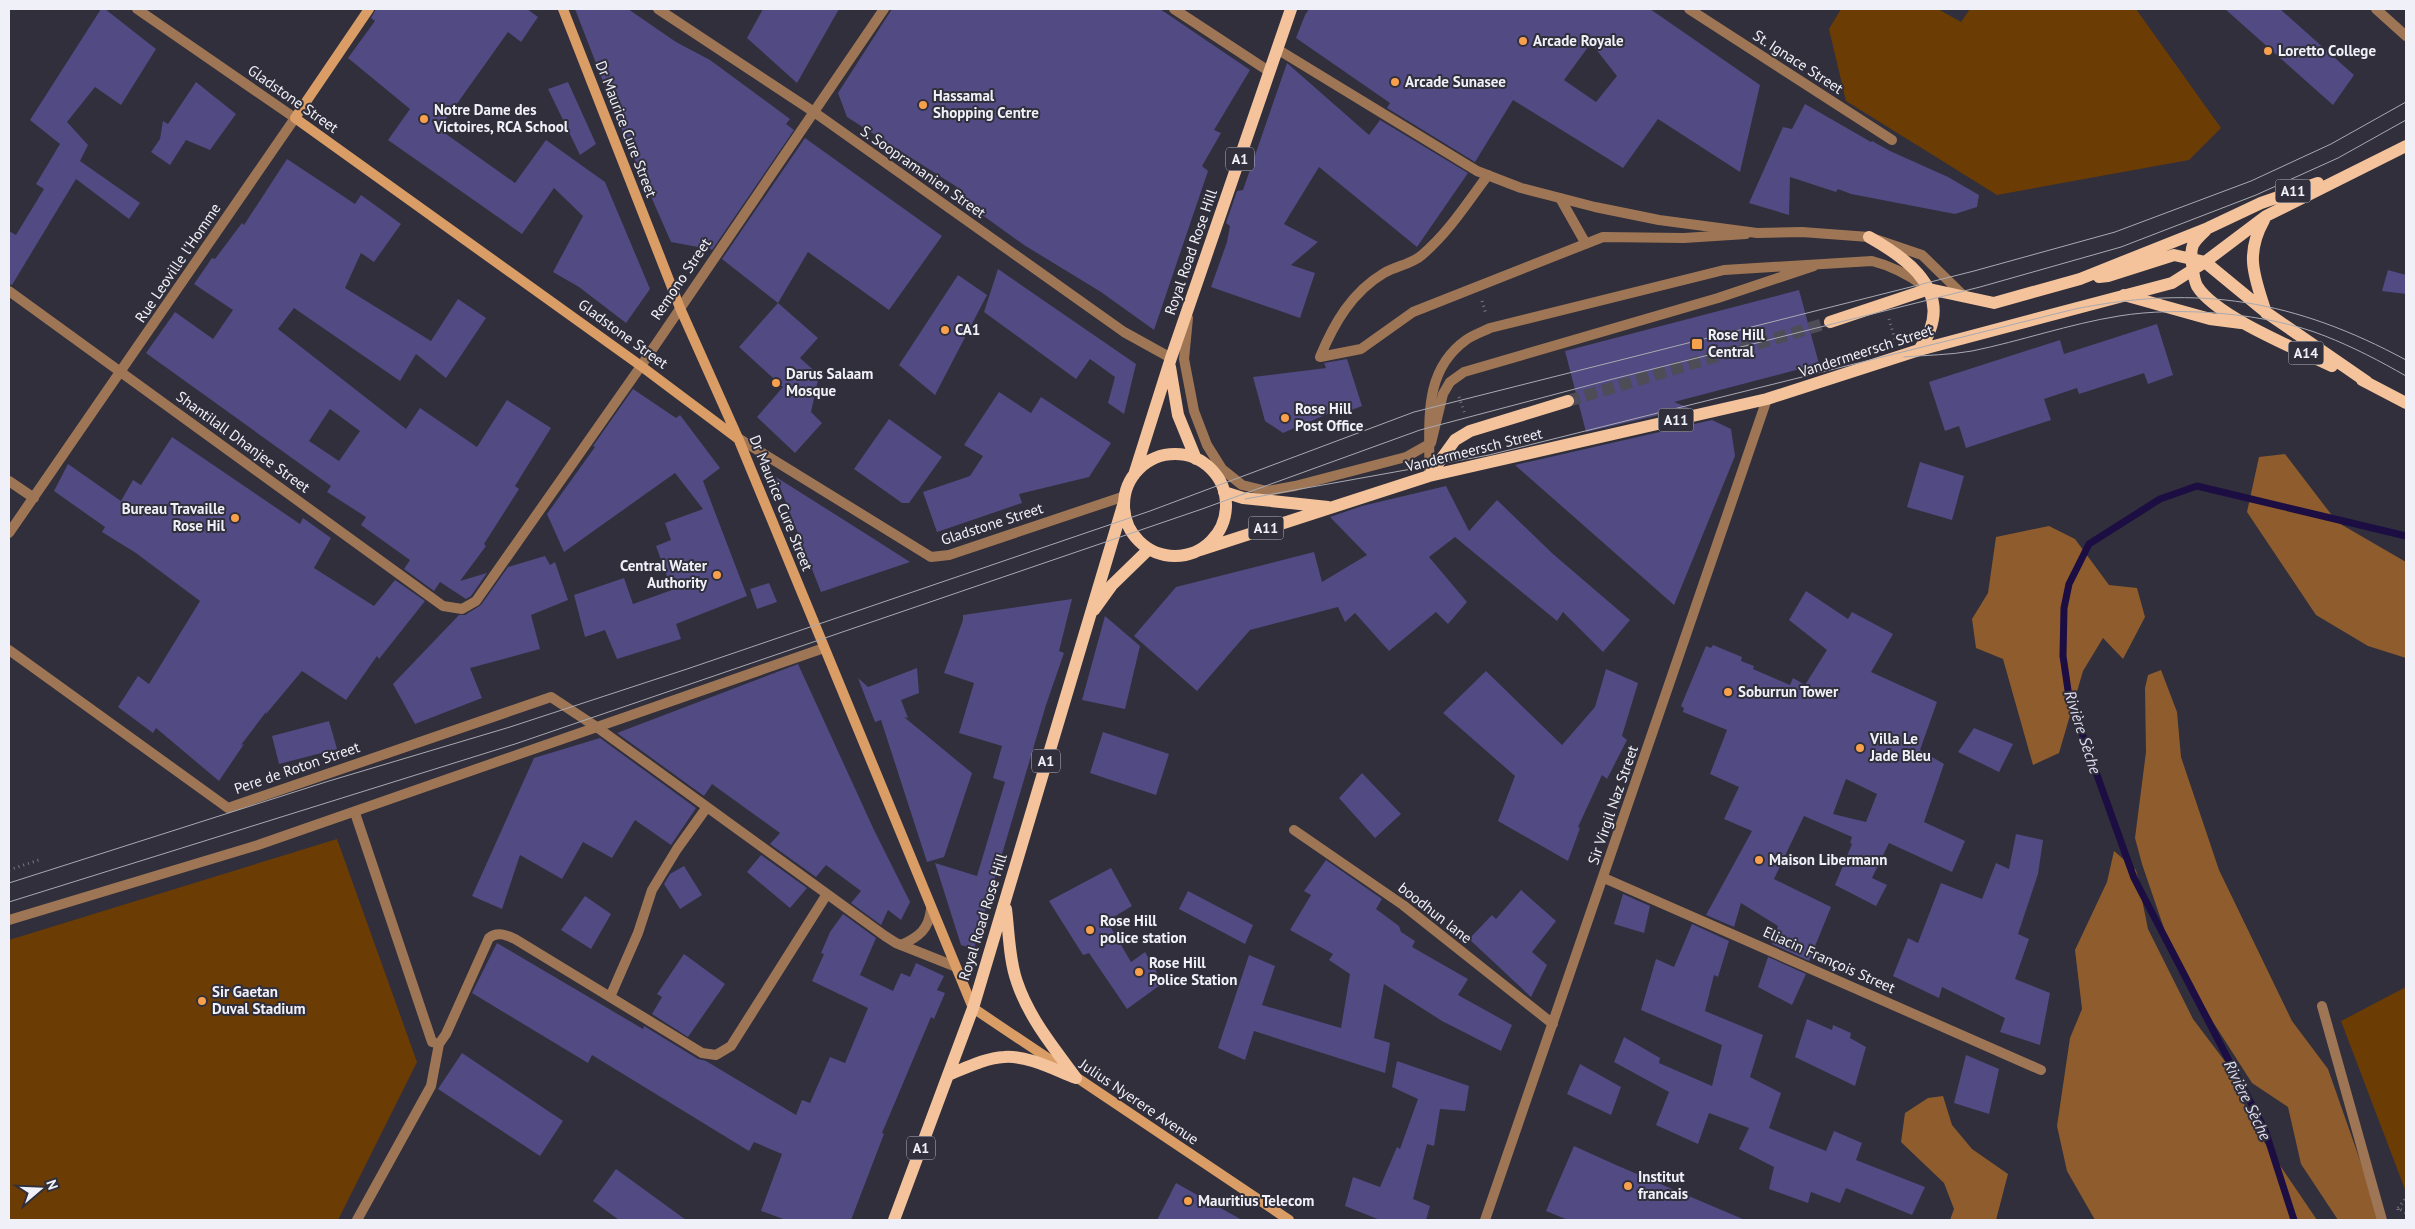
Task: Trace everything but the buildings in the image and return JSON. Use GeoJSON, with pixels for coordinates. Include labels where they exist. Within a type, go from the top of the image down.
{"type":"FeatureCollection","features":[{"type":"Feature","properties":{"kind":"main road","name":"Rue Leoville l'Homme"},"geometry":{"type":"LineString","coordinates":[[295,118],[369,9]]}},
{"type":"Feature","properties":{"kind":"main road","name":"Dr Maurice Cure Street"},"geometry":{"type":"LineString","coordinates":[[563,9],[680,308],[738,438],[954,966],[973,1008]]}},
{"type":"Feature","properties":{"kind":"main road","name":"Royal Road Rose Hill"},"geometry":{"type":"LineString","coordinates":[[1134,475],[1170,361],[1291,9]]}},
{"type":"Feature","properties":{"kind":"main road","name":"Gladstone Street"},"geometry":{"type":"LineString","coordinates":[[295,118],[641,366],[738,438]]}},
{"type":"Feature","properties":{"kind":"main road","name":"Vandermeersch Street"},"geometry":{"type":"LineString","coordinates":[[1333,508],[1429,476],[1767,399],[1919,350],[2172,283],[2192,264],[2205,262],[2266,216],[2406,146]]}},
{"type":"Feature","properties":{"kind":"main road","name":"Vandermeersch Street"},"geometry":{"type":"LineString","coordinates":[[1929,289],[1994,303],[2080,279],[2208,228],[2261,203],[2381,160]]}},
{"type":"Feature","properties":{"kind":"main road"},"geometry":{"type":"LineString","coordinates":[[2266,216],[2256,237],[2252,265],[2267,313]]}},
{"type":"Feature","properties":{"kind":"main road"},"geometry":{"type":"LineString","coordinates":[[2208,228],[2193,242],[2190,254],[2197,286],[2220,308],[2246,324]]}},
{"type":"Feature","properties":{"kind":"main road"},"geometry":{"type":"LineString","coordinates":[[1868,237],[1896,252],[1917,270],[1929,289],[1934,309],[1931,330],[1919,350]]}},
{"type":"Feature","properties":{"kind":"main road"},"geometry":{"type":"LineString","coordinates":[[2080,279],[2108,276],[2174,255],[2192,264]]}},
{"type":"Feature","properties":{"kind":"main road","name":"A14"},"geometry":{"type":"LineString","coordinates":[[2205,262],[2267,313],[2368,382]]}},
{"type":"Feature","properties":{"kind":"main road","name":"A11"},"geometry":{"type":"LineString","coordinates":[[1830,322],[1929,289]]}},
{"type":"Feature","properties":{"kind":"main road"},"geometry":{"type":"LineString","coordinates":[[2122,295],[2210,318],[2246,324]]}},
{"type":"Feature","properties":{"kind":"main road","name":"A14"},"geometry":{"type":"LineString","coordinates":[[2246,324],[2368,382],[2406,403]]}},
{"type":"Feature","properties":{"kind":"main road","name":"Royal Road Rose Hill"},"geometry":{"type":"LineString","coordinates":[[1170,361],[1178,415],[1196,459]]}},
{"type":"Feature","properties":{"kind":"main road"},"geometry":{"type":"LineString","coordinates":[[1429,476],[1455,440],[1470,431],[1568,401]]}},
{"type":"Feature","properties":{"kind":"main road","name":"A1"},"geometry":{"type":"LineString","coordinates":[[1124,499],[1134,475],[1146,463],[1162,456],[1179,454],[1196,459],[1210,468],[1224,492]]}},
{"type":"Feature","properties":{"kind":"main road"},"geometry":{"type":"LineString","coordinates":[[1124,499],[1126,521],[1135,538],[1150,550],[1167,556],[1186,555],[1200,550],[1212,541],[1220,529],[1225,514],[1224,492]]}},
{"type":"Feature","properties":{"kind":"main road","name":"A11"},"geometry":{"type":"LineString","coordinates":[[1224,492],[1243,498],[1333,508]]}},
{"type":"Feature","properties":{"kind":"main road","name":"Royal Road Rose Hill"},"geometry":{"type":"LineString","coordinates":[[894,1220],[973,1008],[1124,499]]}},
{"type":"Feature","properties":{"kind":"main road","name":"A11"},"geometry":{"type":"LineString","coordinates":[[1200,550],[1333,508]]}},
{"type":"Feature","properties":{"kind":"main road","name":"Royal Road Rose Hill"},"geometry":{"type":"LineString","coordinates":[[1088,618],[1112,585],[1150,550]]}},
{"type":"Feature","properties":{"kind":"main road"},"geometry":{"type":"LineString","coordinates":[[1005,904],[1016,981],[1029,1010],[1076,1078]]}},
{"type":"Feature","properties":{"kind":"main road","name":"Julius Nyerere Avenue"},"geometry":{"type":"LineString","coordinates":[[973,1008],[1289,1220]]}},
{"type":"Feature","properties":{"kind":"main road"},"geometry":{"type":"LineString","coordinates":[[948,1075],[987,1060],[1006,1056],[1076,1078]]}},
{"type":"Feature","properties":{"kind":"street","name":"Gladstone Street"},"geometry":{"type":"LineString","coordinates":[[137,9],[295,118]]}},
{"type":"Feature","properties":{"kind":"street","name":"S. Soopramanien Street"},"geometry":{"type":"LineString","coordinates":[[658,9],[814,112],[1124,332],[1170,361]]}},
{"type":"Feature","properties":{"kind":"street","name":"Remono Street"},"geometry":{"type":"LineString","coordinates":[[462,609],[476,601],[641,366],[884,9]]}},
{"type":"Feature","properties":{"kind":"street"},"geometry":{"type":"LineString","coordinates":[[1174,9],[1270,72]]}},
{"type":"Feature","properties":{"kind":"street","name":"St. Ignace Street"},"geometry":{"type":"LineString","coordinates":[[1689,9],[1892,140]]}},
{"type":"Feature","properties":{"kind":"street"},"geometry":{"type":"LineString","coordinates":[[2376,9],[2406,36]]}},
{"type":"Feature","properties":{"kind":"street"},"geometry":{"type":"LineString","coordinates":[[1277,49],[1477,171],[1521,188],[1659,220],[1757,233]]}},
{"type":"Feature","properties":{"kind":"street","name":"Rue Leoville l'Homme"},"geometry":{"type":"LineString","coordinates":[[9,533],[295,118]]}},
{"type":"Feature","properties":{"kind":"street"},"geometry":{"type":"LineString","coordinates":[[1488,175],[1448,230],[1420,257],[1384,273],[1351,299],[1330,332],[1320,356],[1361,348],[1413,312],[1603,237],[1684,238],[1802,232],[1868,237],[1922,255],[1964,296]]}},
{"type":"Feature","properties":{"kind":"street"},"geometry":{"type":"LineString","coordinates":[[1560,198],[1586,244]]}},
{"type":"Feature","properties":{"kind":"street"},"geometry":{"type":"LineString","coordinates":[[1429,476],[1430,399],[1435,380],[1447,358],[1466,339],[1490,328],[1724,270],[1872,261],[1888,265],[1906,273],[1929,289]]}},
{"type":"Feature","properties":{"kind":"street"},"geometry":{"type":"LineString","coordinates":[[1189,308],[1184,359],[1194,411],[1207,445],[1222,469],[1242,485],[1267,491],[1295,486],[1406,457],[1430,443],[1444,394],[1450,382],[1464,372],[1718,298],[1814,266]]}},
{"type":"Feature","properties":{"kind":"street","name":"Shantilall Dhanjee Street"},"geometry":{"type":"LineString","coordinates":[[9,291],[443,606],[462,609]]}},
{"type":"Feature","properties":{"kind":"street","name":"Sir Virgil Naz Street"},"geometry":{"type":"LineString","coordinates":[[1485,1220],[1767,399]]}},
{"type":"Feature","properties":{"kind":"street","name":"Gladstone Street"},"geometry":{"type":"LineString","coordinates":[[738,438],[931,558],[949,555],[1124,499]]}},
{"type":"Feature","properties":{"kind":"street"},"geometry":{"type":"LineString","coordinates":[[9,481],[34,498]]}},
{"type":"Feature","properties":{"kind":"street"},"geometry":{"type":"LineString","coordinates":[[9,920],[258,845],[355,813],[824,648]]}},
{"type":"Feature","properties":{"kind":"street","name":"Pere de Roton Street"},"geometry":{"type":"LineString","coordinates":[[9,650],[228,808],[551,697],[598,728]]}},
{"type":"Feature","properties":{"kind":"street"},"geometry":{"type":"LineString","coordinates":[[598,728],[885,936],[901,945],[954,966]]}},
{"type":"Feature","properties":{"kind":"street"},"geometry":{"type":"LineString","coordinates":[[610,997],[638,933],[652,890],[677,849],[707,807]]}},
{"type":"Feature","properties":{"kind":"street"},"geometry":{"type":"LineString","coordinates":[[355,813],[432,1042],[438,1044]]}},
{"type":"Feature","properties":{"kind":"street","name":"boodhun lane"},"geometry":{"type":"LineString","coordinates":[[1294,830],[1403,905],[1553,1024]]}},
{"type":"Feature","properties":{"kind":"street","name":"Eliacin François Street"},"geometry":{"type":"LineString","coordinates":[[1604,878],[2041,1070]]}},
{"type":"Feature","properties":{"kind":"street"},"geometry":{"type":"LineString","coordinates":[[357,1220],[431,1086],[438,1044],[446,1034],[489,938],[495,934],[515,939],[702,1053],[711,1055],[724,1052],[731,1046],[827,894]]}},
{"type":"Feature","properties":{"kind":"street"},"geometry":{"type":"LineString","coordinates":[[901,945],[916,938],[924,930],[930,921],[931,909]]}},
{"type":"Feature","properties":{"kind":"street"},"geometry":{"type":"LineString","coordinates":[[2322,1006],[2382,1220]]}},
{"type":"Feature","properties":{"kind":"path"},"geometry":{"type":"LineString","coordinates":[[9,870],[39,860]]}},
{"type":"Feature","properties":{"kind":"path"},"geometry":{"type":"LineString","coordinates":[[2399,1214],[2398,1208],[2406,1198]]}},
{"type":"Feature","properties":{"kind":"path"},"geometry":{"type":"LineString","coordinates":[[2398,1208],[2406,1213]]}},
{"type":"Feature","properties":{"kind":"shaded area"},"geometry":{"type":"Polygon","coordinates":[[[1841,9],[1938,9],[1961,22],[1970,9],[2136,9],[2221,128],[2189,160],[1997,195],[1846,101],[1829,29],[1841,9]]]}},
{"type":"Feature","properties":{"kind":"shaded area"},"geometry":{"type":"Polygon","coordinates":[[[2285,454],[2337,522],[2406,562],[2406,658],[2368,646],[2316,615],[2247,512],[2259,457],[2285,454]]]}},
{"type":"Feature","properties":{"kind":"shaded area"},"geometry":{"type":"Polygon","coordinates":[[[2049,526],[2075,539],[2109,585],[2137,588],[2145,617],[2123,659],[2103,638],[2083,671],[2059,753],[2033,765],[2003,659],[1976,648],[1972,619],[1988,593],[1996,537],[2049,526]]]}},
{"type":"Feature","properties":{"kind":"shaded area"},"geometry":{"type":"Polygon","coordinates":[[[2161,670],[2177,712],[2181,757],[2219,870],[2292,1021],[2328,1069],[2381,1220],[2338,1220],[2301,1164],[2288,1107],[2252,1083],[2213,1022],[2170,946],[2135,838],[2146,752],[2145,688],[2148,675],[2161,670]]]}},
{"type":"Feature","properties":{"kind":"shaded area","name":"Sir Gaetan Duval Stadium"},"geometry":{"type":"Polygon","coordinates":[[[337,839],[417,1062],[338,1220],[9,1220],[9,940],[337,839]]]}},
{"type":"Feature","properties":{"kind":"shaded area"},"geometry":{"type":"Polygon","coordinates":[[[2114,851],[2136,870],[2148,929],[2193,1019],[2230,1068],[2252,1124],[2317,1220],[2095,1220],[2067,1171],[2057,1126],[2070,1038],[2082,1009],[2075,950],[2107,882],[2114,851]]]}},
{"type":"Feature","properties":{"kind":"shaded area"},"geometry":{"type":"Polygon","coordinates":[[[2406,987],[2406,1192],[2341,1021],[2406,987]]]}},
{"type":"Feature","properties":{"kind":"shaded area"},"geometry":{"type":"Polygon","coordinates":[[[1943,1096],[1952,1125],[1972,1149],[2008,1174],[1996,1220],[1950,1220],[1954,1209],[1944,1183],[1901,1142],[1905,1113],[1928,1098],[1943,1096]]]}},
{"type":"Feature","properties":{"kind":"waterway","name":"Rivière Sèche"},"geometry":{"type":"LineString","coordinates":[[2294,1220],[2265,1130],[2134,878],[2069,697],[2063,656],[2064,608],[2069,584],[2089,544],[2160,499],[2197,486],[2406,536]]}},
{"type":"Feature","properties":{"kind":"tunnel"},"geometry":{"type":"LineString","coordinates":[[1568,401],[1830,322]]}},
{"type":"Feature","properties":{"kind":"tram line"},"geometry":{"type":"LineString","coordinates":[[9,883],[329,781],[510,727],[687,669],[1150,511],[1414,412],[1974,271],[2115,232],[2251,181],[2331,144],[2406,102]]}},
{"type":"Feature","properties":{"kind":"tram line"},"geometry":{"type":"LineString","coordinates":[[9,902],[515,744],[1202,509],[1420,430],[1609,380],[1980,287],[2121,247],[2256,195],[2338,158],[2406,120]]}},
{"type":"Feature","properties":{"kind":"tram line"},"geometry":{"type":"LineString","coordinates":[[1245,499],[1489,455],[2075,309],[2120,302],[2163,298],[2205,298],[2285,311],[2325,323],[2406,360]]}},
{"type":"Feature","properties":{"kind":"tram line"},"geometry":{"type":"LineString","coordinates":[[1904,357],[1972,351],[2082,323],[2119,316],[2143,313],[2196,312],[2251,317],[2302,328],[2346,345],[2406,376]]}},
{"type":"Feature","properties":{"kind":"place","name":"Arcade Royale"},"geometry":{"type":"Point","coordinates":[1523,41]}},
{"type":"Feature","properties":{"kind":"place","name":"Loretto College"},"geometry":{"type":"Point","coordinates":[2268,51]}},
{"type":"Feature","properties":{"kind":"place","name":"Arcade Sunasee"},"geometry":{"type":"Point","coordinates":[1395,82]}},
{"type":"Feature","properties":{"kind":"place","name":"Hassamal Shopping Centre"},"geometry":{"type":"Point","coordinates":[923,105]}},
{"type":"Feature","properties":{"kind":"place","name":"Notre Dame des Victoires, RCA School"},"geometry":{"type":"Point","coordinates":[424,119]}},
{"type":"Feature","properties":{"kind":"place","name":"CA1"},"geometry":{"type":"Point","coordinates":[945,330]}},
{"type":"Feature","properties":{"kind":"place","name":"Rose Hill Central"},"geometry":{"type":"Point","coordinates":[1697,344]}},
{"type":"Feature","properties":{"kind":"place","name":"Darus Salaam Mosque"},"geometry":{"type":"Point","coordinates":[776,383]}},
{"type":"Feature","properties":{"kind":"place","name":"Rose Hill Post Office"},"geometry":{"type":"Point","coordinates":[1285,418]}},
{"type":"Feature","properties":{"kind":"place","name":"Bureau Travaille Rose Hil"},"geometry":{"type":"Point","coordinates":[235,518]}},
{"type":"Feature","properties":{"kind":"place","name":"Central Water Authority"},"geometry":{"type":"Point","coordinates":[717,575]}},
{"type":"Feature","properties":{"kind":"place","name":"Soburrun Tower"},"geometry":{"type":"Point","coordinates":[1728,692]}},
{"type":"Feature","properties":{"kind":"place","name":"Villa Le Jade Bleu"},"geometry":{"type":"Point","coordinates":[1860,748]}},
{"type":"Feature","properties":{"kind":"place","name":"Maison Libermann"},"geometry":{"type":"Point","coordinates":[1759,860]}},
{"type":"Feature","properties":{"kind":"place","name":"Rose Hill police station"},"geometry":{"type":"Point","coordinates":[1090,930]}},
{"type":"Feature","properties":{"kind":"place","name":"Rose Hill Police Station"},"geometry":{"type":"Point","coordinates":[1139,972]}},
{"type":"Feature","properties":{"kind":"place","name":"Sir Gaetan Duval Stadium"},"geometry":{"type":"Point","coordinates":[202,1001]}},
{"type":"Feature","properties":{"kind":"place","name":"Institut francais"},"geometry":{"type":"Point","coordinates":[1628,1186]}},
{"type":"Feature","properties":{"kind":"place","name":"Mauritius Telecom"},"geometry":{"type":"Point","coordinates":[1188,1201]}}]}
